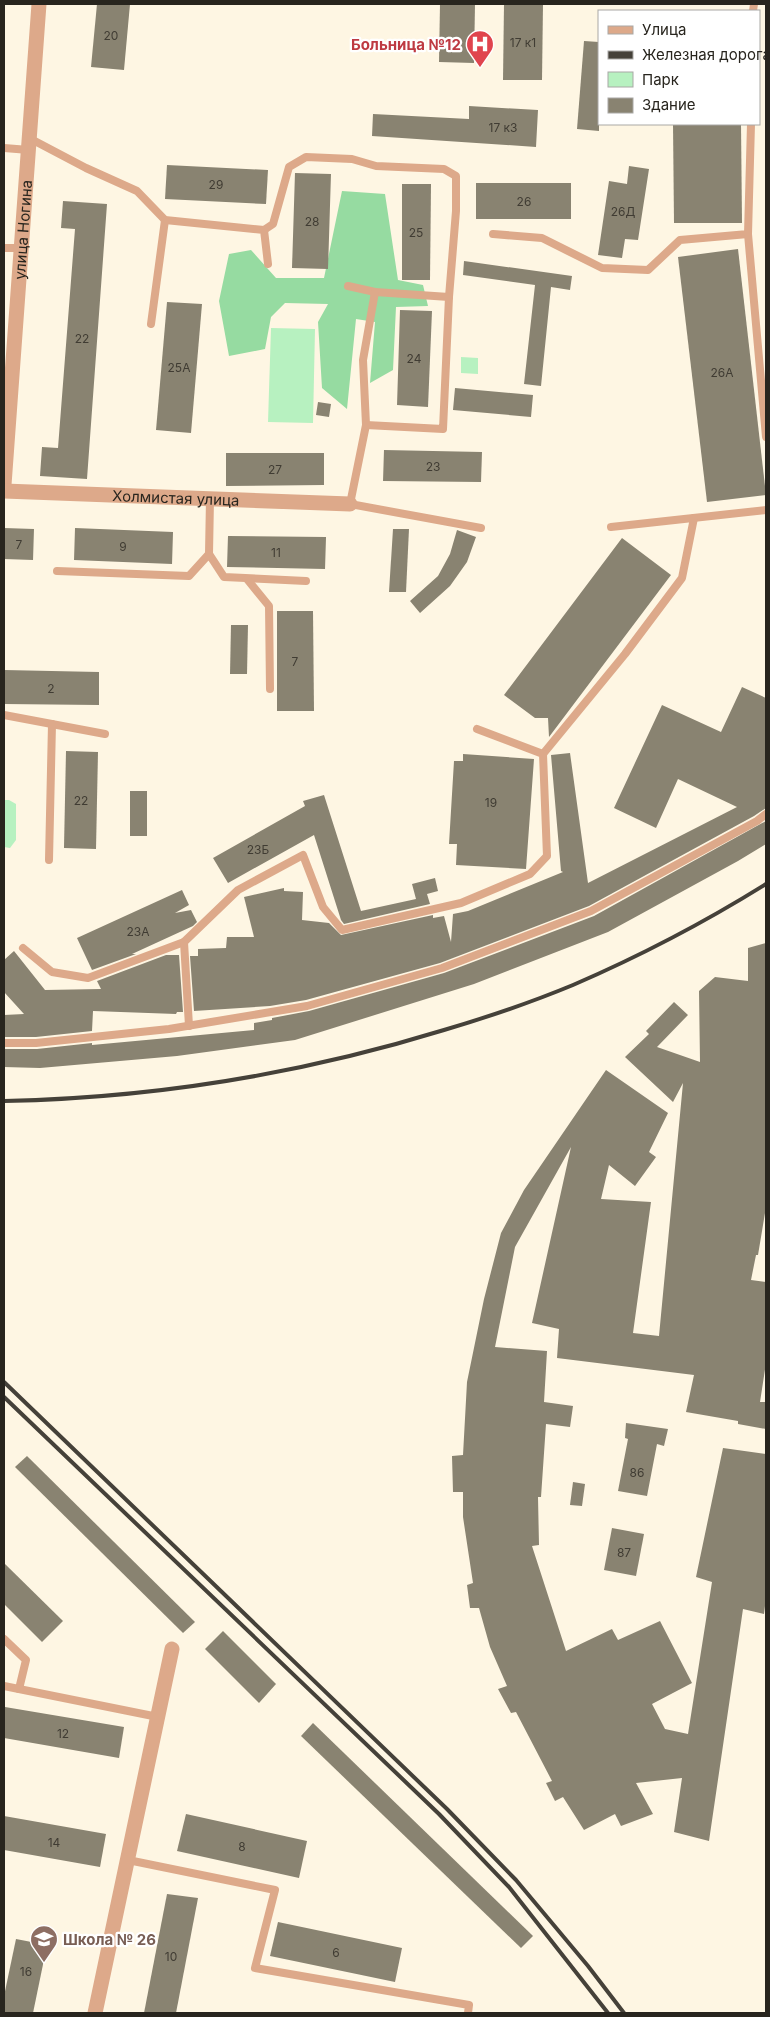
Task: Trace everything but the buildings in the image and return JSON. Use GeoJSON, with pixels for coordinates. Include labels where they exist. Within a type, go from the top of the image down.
{"type":"FeatureCollection","features":[{"type":"Feature","properties":{"kind":"street","name":"улица Ногина"},"geometry":{"type":"LineString","coordinates":[[4,485],[39,4]]}},
{"type":"Feature","properties":{"kind":"street","name":"Холмистая улица"},"geometry":{"type":"LineString","coordinates":[[4,491],[350,504]]}},
{"type":"Feature","properties":{"kind":"street"},"geometry":{"type":"LineString","coordinates":[[96,2013],[172,1650]]}},
{"type":"Feature","properties":{"kind":"lane"},"geometry":{"type":"LineString","coordinates":[[751,125],[748,234],[766,437]]}},
{"type":"Feature","properties":{"kind":"lane"},"geometry":{"type":"LineString","coordinates":[[4,148],[29,144],[86,168],[137,191],[164,220],[264,230],[273,224],[289,167],[306,157],[352,159],[376,166],[444,169],[456,176],[456,211],[449,297],[443,429],[366,425]]}},
{"type":"Feature","properties":{"kind":"lane"},"geometry":{"type":"LineString","coordinates":[[151,324],[164,220]]}},
{"type":"Feature","properties":{"kind":"lane"},"geometry":{"type":"LineString","coordinates":[[264,230],[268,264]]}},
{"type":"Feature","properties":{"kind":"lane"},"geometry":{"type":"LineString","coordinates":[[493,234],[542,238],[602,268],[648,270],[680,240],[748,234]]}},
{"type":"Feature","properties":{"kind":"lane"},"geometry":{"type":"LineString","coordinates":[[4,248],[20,248]]}},
{"type":"Feature","properties":{"kind":"lane"},"geometry":{"type":"LineString","coordinates":[[348,286],[375,292],[449,297]]}},
{"type":"Feature","properties":{"kind":"lane"},"geometry":{"type":"LineString","coordinates":[[375,292],[364,360],[366,425],[350,504],[481,528]]}},
{"type":"Feature","properties":{"kind":"lane"},"geometry":{"type":"LineString","coordinates":[[210,499],[209,554],[224,577],[306,581]]}},
{"type":"Feature","properties":{"kind":"lane"},"geometry":{"type":"LineString","coordinates":[[611,527],[766,510]]}},
{"type":"Feature","properties":{"kind":"lane"},"geometry":{"type":"LineString","coordinates":[[23,948],[52,972],[88,978],[184,942],[238,890],[303,855],[323,907],[342,930],[461,903],[530,874],[547,856],[543,754],[625,654],[682,578],[694,518]]}},
{"type":"Feature","properties":{"kind":"lane"},"geometry":{"type":"LineString","coordinates":[[57,571],[189,576],[209,554]]}},
{"type":"Feature","properties":{"kind":"lane"},"geometry":{"type":"LineString","coordinates":[[247,579],[269,606],[270,689]]}},
{"type":"Feature","properties":{"kind":"lane"},"geometry":{"type":"LineString","coordinates":[[4,715],[105,734]]}},
{"type":"Feature","properties":{"kind":"lane"},"geometry":{"type":"LineString","coordinates":[[49,860],[52,724]]}},
{"type":"Feature","properties":{"kind":"lane"},"geometry":{"type":"LineString","coordinates":[[477,729],[543,754]]}},
{"type":"Feature","properties":{"kind":"lane"},"geometry":{"type":"LineString","coordinates":[[4,1043],[36,1043],[189,1026],[307,1006],[442,968],[591,911],[757,822],[766,814]]}},
{"type":"Feature","properties":{"kind":"lane"},"geometry":{"type":"LineString","coordinates":[[184,942],[189,1026]]}},
{"type":"Feature","properties":{"kind":"lane"},"geometry":{"type":"LineString","coordinates":[[4,1639],[26,1660],[19,1689]]}},
{"type":"Feature","properties":{"kind":"lane"},"geometry":{"type":"LineString","coordinates":[[4,1686],[158,1717]]}},
{"type":"Feature","properties":{"kind":"lane"},"geometry":{"type":"LineString","coordinates":[[128,1860],[275,1890],[255,1968],[470,2005],[468,2013]]}},
{"type":"Feature","properties":{"kind":"green space"},"geometry":{"type":"Polygon","coordinates":[[[342,191],[385,194],[398,280],[423,285],[428,306],[396,307],[393,370],[370,383],[375,322],[356,319],[347,409],[322,388],[318,322],[328,304],[285,303],[271,317],[265,349],[229,356],[219,301],[229,254],[251,250],[276,278],[324,278],[342,191]]]}},
{"type":"Feature","properties":{"kind":"green space"},"geometry":{"type":"Polygon","coordinates":[[[271,328],[315,329],[313,423],[268,422],[271,328]]]}},
{"type":"Feature","properties":{"kind":"green space"},"geometry":{"type":"Polygon","coordinates":[[[461,357],[478,358],[478,374],[461,373],[461,357]]]}},
{"type":"Feature","properties":{"kind":"green space"},"geometry":{"type":"Polygon","coordinates":[[[4,800],[9,800],[16,804],[16,840],[10,848],[4,847],[4,800]]]}},
{"type":"Feature","properties":{"kind":"railway"},"geometry":{"type":"LineString","coordinates":[[4,1101],[116,1095],[171,1089],[281,1071],[390,1046],[493,1015],[573,985],[672,938],[766,884]]}},
{"type":"Feature","properties":{"kind":"railway"},"geometry":{"type":"LineString","coordinates":[[4,1382],[447,1809],[516,1880],[588,1966],[624,2013]]}},
{"type":"Feature","properties":{"kind":"railway"},"geometry":{"type":"LineString","coordinates":[[4,1397],[439,1814],[509,1887],[608,2013]]}},
{"type":"Feature","properties":{"kind":"place","name":"Больница №12"},"geometry":{"type":"Point","coordinates":[480,68]}},
{"type":"Feature","properties":{"kind":"place","name":"Школа № 26"},"geometry":{"type":"Point","coordinates":[44,1963]}}]}
